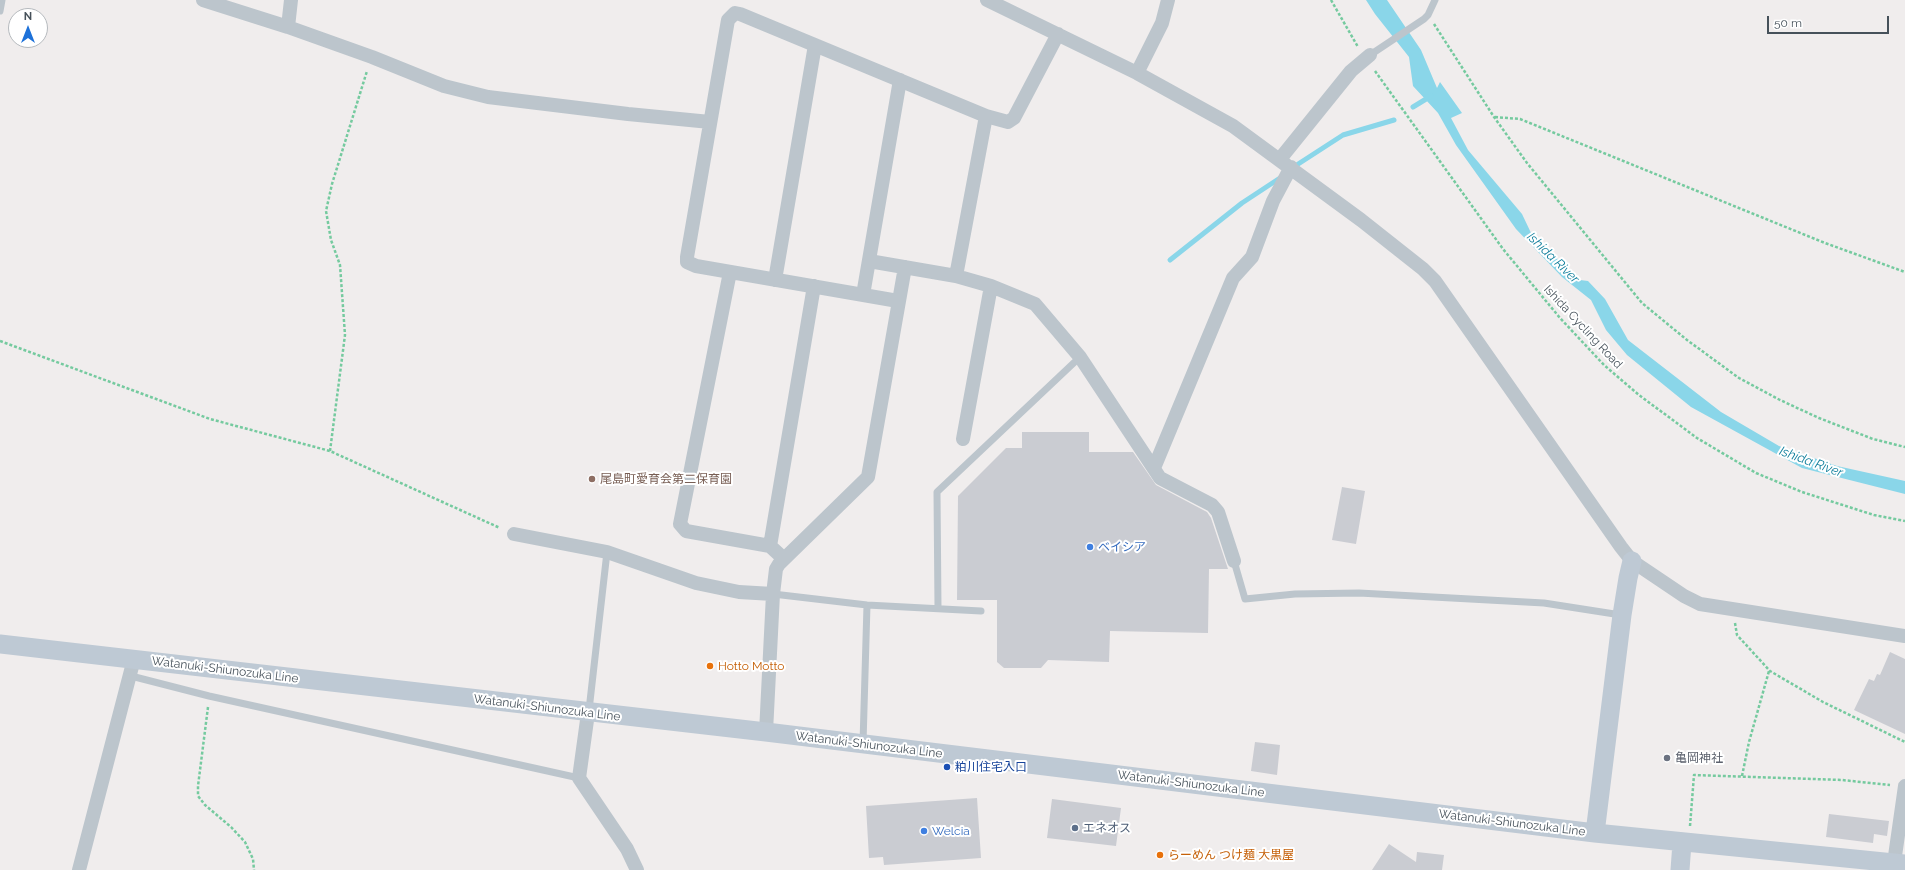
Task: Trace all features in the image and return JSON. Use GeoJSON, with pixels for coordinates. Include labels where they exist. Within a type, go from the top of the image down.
{"type":"FeatureCollection","features":[{"type":"Feature","properties":{"kind":"main road"},"geometry":{"type":"LineString","coordinates":[[1595,833],[1622,615],[1632,561]]}},
{"type":"Feature","properties":{"kind":"main road","name":"Watanuki-Shiunozuka Line"},"geometry":{"type":"LineString","coordinates":[[0,644],[133,668],[766,732],[1595,833],[1686,836],[1897,866]]}},
{"type":"Feature","properties":{"kind":"main road"},"geometry":{"type":"LineString","coordinates":[[1680,870],[1686,836]]}},
{"type":"Feature","properties":{"kind":"street"},"geometry":{"type":"LineString","coordinates":[[204,0],[288,27],[372,57],[444,86],[488,97],[628,114],[710,122]]}},
{"type":"Feature","properties":{"kind":"street"},"geometry":{"type":"LineString","coordinates":[[288,27],[291,0]]}},
{"type":"Feature","properties":{"kind":"street"},"geometry":{"type":"LineString","coordinates":[[987,0],[1137,73],[1233,126],[1367,224],[1423,269],[1436,281],[1621,548],[1632,561],[1684,596],[1700,604],[1905,636]]}},
{"type":"Feature","properties":{"kind":"street"},"geometry":{"type":"LineString","coordinates":[[1137,73],[1162,22],[1168,0]]}},
{"type":"Feature","properties":{"kind":"street"},"geometry":{"type":"LineString","coordinates":[[898,301],[696,266],[687,262],[728,20],[731,15],[735,13],[740,14],[986,116],[1004,122],[1008,122],[1014,118],[1058,34]]}},
{"type":"Feature","properties":{"kind":"street"},"geometry":{"type":"LineString","coordinates":[[774,280],[815,45]]}},
{"type":"Feature","properties":{"kind":"street"},"geometry":{"type":"LineString","coordinates":[[1154,468],[1233,278],[1252,257],[1273,201],[1285,163],[1351,71],[1373,57]]}},
{"type":"Feature","properties":{"kind":"street"},"geometry":{"type":"LineString","coordinates":[[863,295],[900,80]]}},
{"type":"Feature","properties":{"kind":"street"},"geometry":{"type":"LineString","coordinates":[[956,276],[986,116]]}},
{"type":"Feature","properties":{"kind":"street"},"geometry":{"type":"LineString","coordinates":[[869,261],[956,276],[991,286],[1035,304],[1080,357],[1160,478],[1212,505],[1218,512],[1234,561]]}},
{"type":"Feature","properties":{"kind":"street"},"geometry":{"type":"LineString","coordinates":[[766,732],[773,594],[776,569],[784,559],[868,477],[905,267]]}},
{"type":"Feature","properties":{"kind":"street"},"geometry":{"type":"LineString","coordinates":[[730,272],[680,524],[686,531],[770,546],[784,559]]}},
{"type":"Feature","properties":{"kind":"street"},"geometry":{"type":"LineString","coordinates":[[770,546],[814,286]]}},
{"type":"Feature","properties":{"kind":"street"},"geometry":{"type":"LineString","coordinates":[[963,439],[991,286]]}},
{"type":"Feature","properties":{"kind":"street"},"geometry":{"type":"LineString","coordinates":[[514,534],[607,552],[696,584],[739,592],[773,594]]}},
{"type":"Feature","properties":{"kind":"street"},"geometry":{"type":"LineString","coordinates":[[79,870],[133,668]]}},
{"type":"Feature","properties":{"kind":"street"},"geometry":{"type":"LineString","coordinates":[[588,713],[580,778],[627,849],[637,870]]}},
{"type":"Feature","properties":{"kind":"street"},"geometry":{"type":"LineString","coordinates":[[1897,866],[1905,786]]}},
{"type":"Feature","properties":{"kind":"lane"},"geometry":{"type":"LineString","coordinates":[[0,11],[2,0]]}},
{"type":"Feature","properties":{"kind":"lane"},"geometry":{"type":"LineString","coordinates":[[1373,57],[1428,20],[1428,15],[1436,0]]}},
{"type":"Feature","properties":{"kind":"lane"},"geometry":{"type":"LineString","coordinates":[[938,608],[937,492],[1080,357]]}},
{"type":"Feature","properties":{"kind":"lane"},"geometry":{"type":"LineString","coordinates":[[588,713],[607,552]]}},
{"type":"Feature","properties":{"kind":"lane"},"geometry":{"type":"LineString","coordinates":[[1234,561],[1245,599],[1295,594],[1359,593],[1544,603],[1622,615]]}},
{"type":"Feature","properties":{"kind":"lane"},"geometry":{"type":"LineString","coordinates":[[773,594],[867,605],[981,611]]}},
{"type":"Feature","properties":{"kind":"lane"},"geometry":{"type":"LineString","coordinates":[[863,744],[867,605]]}},
{"type":"Feature","properties":{"kind":"lane"},"geometry":{"type":"LineString","coordinates":[[133,668],[209,696],[580,778]]}},
{"type":"Feature","properties":{"kind":"path"},"geometry":{"type":"LineString","coordinates":[[1331,0],[1357,44]]}},
{"type":"Feature","properties":{"kind":"path"},"geometry":{"type":"LineString","coordinates":[[1428,20],[1527,163],[1642,303],[1687,340],[1739,378],[1780,400],[1819,418],[1873,439],[1905,447]]}},
{"type":"Feature","properties":{"kind":"path"},"geometry":{"type":"LineString","coordinates":[[330,451],[346,335],[340,265],[331,240],[326,211],[332,184],[372,57]]}},
{"type":"Feature","properties":{"kind":"path","name":"Ishida Cycling Road"},"geometry":{"type":"LineString","coordinates":[[1373,57],[1388,87],[1503,249],[1560,318],[1604,365],[1639,395],[1697,438],[1756,473],[1802,492],[1874,514],[1905,521]]}},
{"type":"Feature","properties":{"kind":"path"},"geometry":{"type":"LineString","coordinates":[[1494,117],[1520,119],[1825,243],[1905,272]]}},
{"type":"Feature","properties":{"kind":"path"},"geometry":{"type":"LineString","coordinates":[[0,341],[210,419],[330,451],[514,534]]}},
{"type":"Feature","properties":{"kind":"path"},"geometry":{"type":"LineString","coordinates":[[1732,609],[1737,634],[1770,671],[1823,702],[1905,742]]}},
{"type":"Feature","properties":{"kind":"path"},"geometry":{"type":"LineString","coordinates":[[1742,776],[1749,742],[1770,671]]}},
{"type":"Feature","properties":{"kind":"path"},"geometry":{"type":"LineString","coordinates":[[209,696],[198,796],[205,805],[231,827],[245,842],[253,859],[254,870]]}},
{"type":"Feature","properties":{"kind":"path"},"geometry":{"type":"LineString","coordinates":[[1686,836],[1694,775],[1842,780],[1905,786]]}},
{"type":"Feature","properties":{"kind":"water","name":"Ishida River"},"geometry":{"type":"Polygon","coordinates":[[[1366,0],[1387,0],[1421,50],[1437,88],[1440,82],[1462,113],[1451,118],[1468,150],[1522,214],[1532,235],[1580,280],[1588,281],[1605,299],[1628,340],[1721,412],[1779,446],[1837,466],[1905,481],[1905,494],[1802,468],[1691,407],[1627,355],[1606,330],[1591,300],[1562,277],[1516,229],[1456,145],[1438,113],[1413,86],[1409,57],[1375,14],[1366,0]]]}},
{"type":"Feature","properties":{"kind":"building","name":"ベイシア"},"geometry":{"type":"Polygon","coordinates":[[[1022,432],[1089,432],[1089,452],[1133,452],[1156,485],[1207,512],[1211,518],[1228,569],[1209,569],[1208,633],[1110,631],[1109,662],[1048,660],[1041,668],[1004,668],[997,662],[997,600],[957,600],[958,496],[1006,448],[1022,448],[1022,432]]]}},
{"type":"Feature","properties":{"kind":"building"},"geometry":{"type":"Polygon","coordinates":[[[1342,487],[1365,491],[1356,544],[1332,540],[1342,487]]]}},
{"type":"Feature","properties":{"kind":"building"},"geometry":{"type":"Polygon","coordinates":[[[1890,652],[1905,659],[1905,734],[1854,710],[1869,679],[1874,681],[1877,674],[1880,675],[1890,652]]]}},
{"type":"Feature","properties":{"kind":"building"},"geometry":{"type":"Polygon","coordinates":[[[1255,742],[1280,745],[1277,775],[1251,771],[1255,742]]]}},
{"type":"Feature","properties":{"kind":"building","name":"Welcia"},"geometry":{"type":"Polygon","coordinates":[[[977,798],[981,858],[884,865],[883,857],[869,858],[866,806],[977,798]]]}},
{"type":"Feature","properties":{"kind":"building"},"geometry":{"type":"Polygon","coordinates":[[[1052,799],[1121,808],[1116,846],[1047,838],[1052,799]]]}},
{"type":"Feature","properties":{"kind":"building"},"geometry":{"type":"Polygon","coordinates":[[[1829,814],[1889,821],[1887,836],[1874,834],[1873,843],[1826,837],[1829,814]]]}},
{"type":"Feature","properties":{"kind":"building"},"geometry":{"type":"Polygon","coordinates":[[[1389,844],[1416,862],[1417,852],[1444,855],[1442,870],[1372,870],[1389,844]]]}},
{"type":"Feature","properties":{"kind":"waterway"},"geometry":{"type":"LineString","coordinates":[[1413,107],[1431,96]]}},
{"type":"Feature","properties":{"kind":"waterway"},"geometry":{"type":"LineString","coordinates":[[1292,168],[1343,135],[1394,120]]}},
{"type":"Feature","properties":{"kind":"waterway"},"geometry":{"type":"LineString","coordinates":[[1170,260],[1242,203],[1280,178]]}},
{"type":"Feature","properties":{"kind":"place","name":"尾島町愛育会第二保育園"},"geometry":{"type":"Point","coordinates":[592,479]}},
{"type":"Feature","properties":{"kind":"place","name":"ベイシア"},"geometry":{"type":"Point","coordinates":[1090,547]}},
{"type":"Feature","properties":{"kind":"place","name":"Hotto Motto"},"geometry":{"type":"Point","coordinates":[710,666]}},
{"type":"Feature","properties":{"kind":"place","name":"亀岡神社"},"geometry":{"type":"Point","coordinates":[1667,758]}},
{"type":"Feature","properties":{"kind":"place","name":"粕川住宅入口"},"geometry":{"type":"Point","coordinates":[947,767]}},
{"type":"Feature","properties":{"kind":"place","name":"エネオス"},"geometry":{"type":"Point","coordinates":[1075,828]}},
{"type":"Feature","properties":{"kind":"place","name":"Welcia"},"geometry":{"type":"Point","coordinates":[924,831]}},
{"type":"Feature","properties":{"kind":"place","name":"らーめん つけ麺 大黒屋"},"geometry":{"type":"Point","coordinates":[1160,855]}}]}
